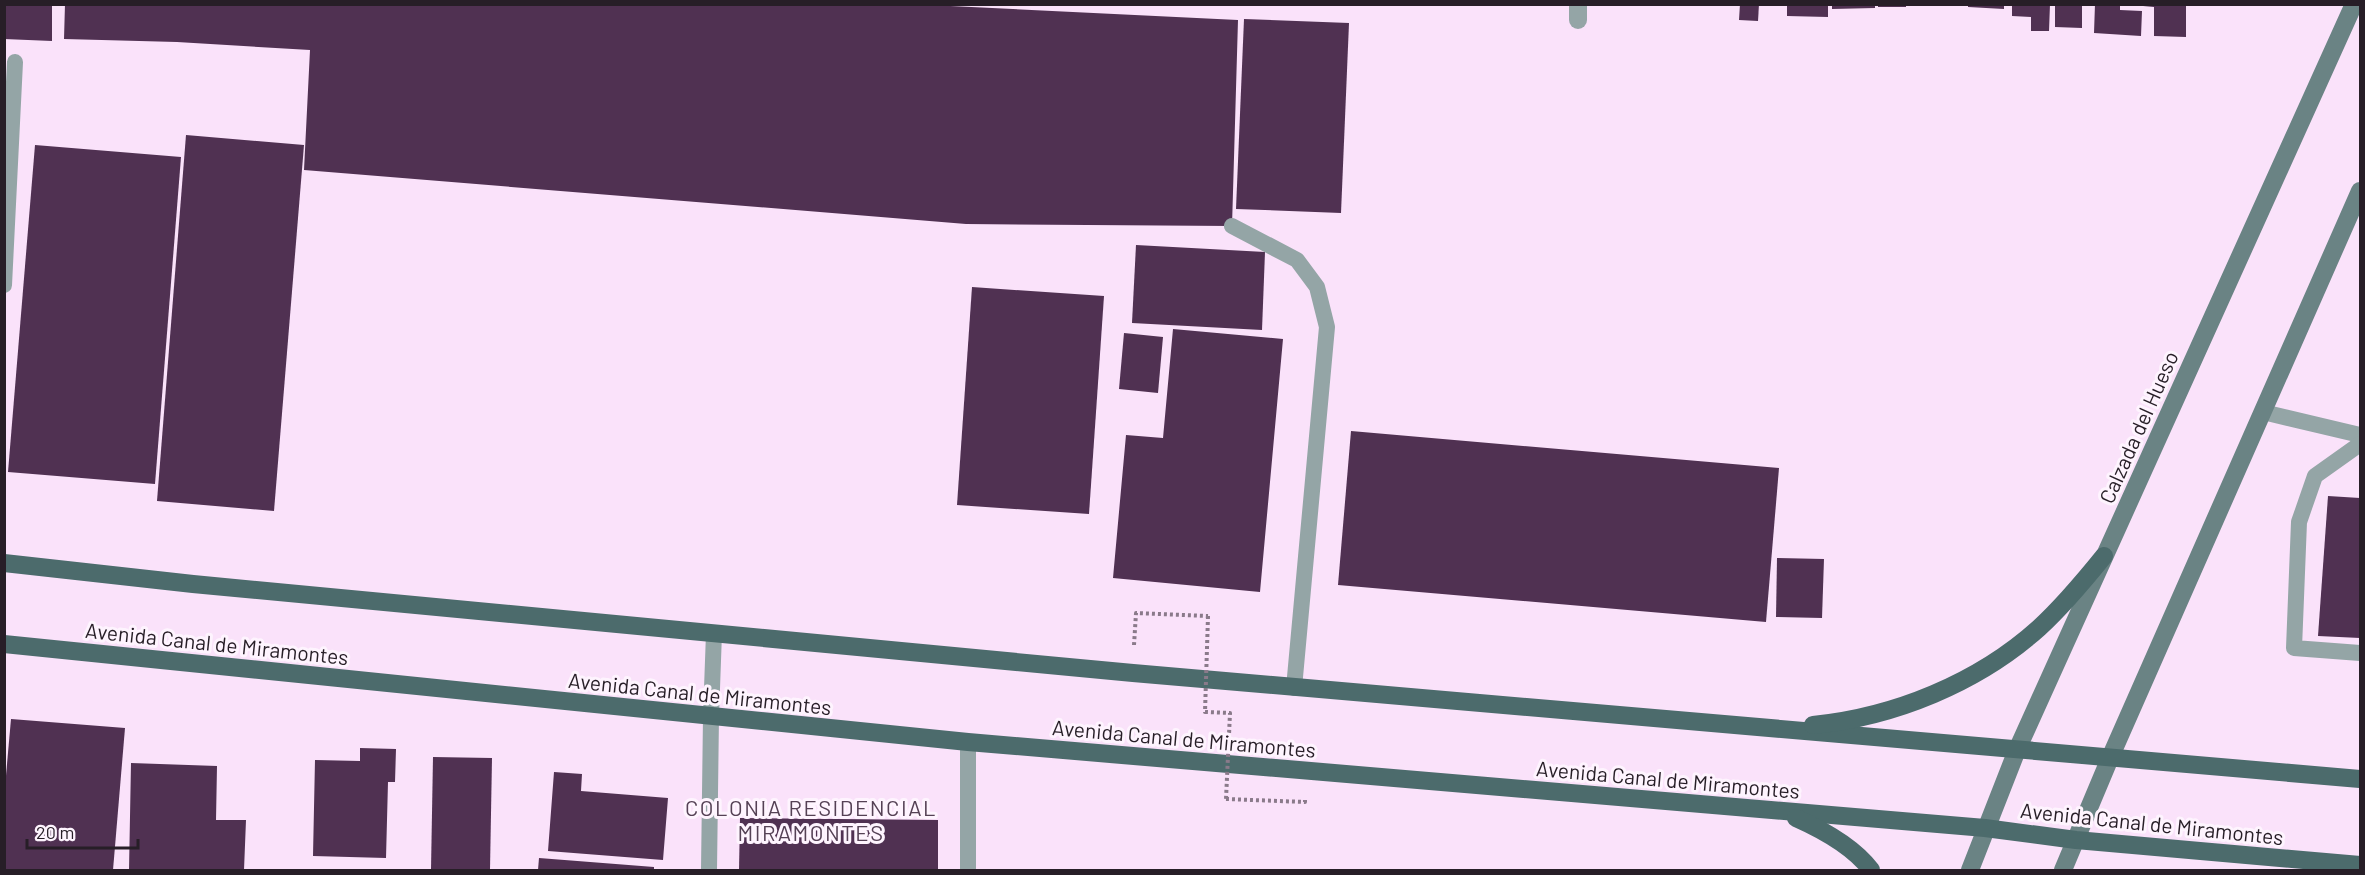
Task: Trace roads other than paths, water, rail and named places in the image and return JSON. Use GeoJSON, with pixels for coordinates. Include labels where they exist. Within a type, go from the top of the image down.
{"type":"FeatureCollection","features":[{"type":"Feature","properties":{"kind":"main road","name":"Calzada del Hueso"},"geometry":{"type":"LineString","coordinates":[[1970,870],[2017,750],[2354,4]]}},
{"type":"Feature","properties":{"kind":"main road"},"geometry":{"type":"LineString","coordinates":[[2063,870],[2110,758],[2361,191]]}},
{"type":"Feature","properties":{"kind":"main road"},"geometry":{"type":"LineString","coordinates":[[1741,726],[1785,727],[1829,723],[1904,705],[1954,684],[1998,659],[2037,629],[2073,595],[2104,556]]}},
{"type":"Feature","properties":{"kind":"main road"},"geometry":{"type":"LineString","coordinates":[[4,564],[1293,688],[2361,779]]}},
{"type":"Feature","properties":{"kind":"main road","name":"Avenida Canal de Miramontes"},"geometry":{"type":"LineString","coordinates":[[4,644],[968,742],[1985,828],[2076,840],[2361,865]]}},
{"type":"Feature","properties":{"kind":"main road"},"geometry":{"type":"LineString","coordinates":[[1771,810],[1817,827],[1843,844],[1871,870]]}},
{"type":"Feature","properties":{"kind":"lane"},"geometry":{"type":"LineString","coordinates":[[4,285],[15,62]]}},
{"type":"Feature","properties":{"kind":"lane"},"geometry":{"type":"LineString","coordinates":[[1232,226],[1297,260],[1317,287],[1327,327],[1293,688]]}},
{"type":"Feature","properties":{"kind":"lane"},"geometry":{"type":"LineString","coordinates":[[2263,412],[2361,435]]}},
{"type":"Feature","properties":{"kind":"lane"},"geometry":{"type":"LineString","coordinates":[[2361,444],[2315,476],[2299,522],[2295,648],[2361,653]]}},
{"type":"Feature","properties":{"kind":"lane"},"geometry":{"type":"LineString","coordinates":[[709,870],[714,633]]}},
{"type":"Feature","properties":{"kind":"lane"},"geometry":{"type":"LineString","coordinates":[[968,742],[968,870]]}},
{"type":"Feature","properties":{"kind":"district","name":"COLONIA RESIDENCIAL MIRAMONTES"},"geometry":{"type":"Point","coordinates":[811,820]}}]}
